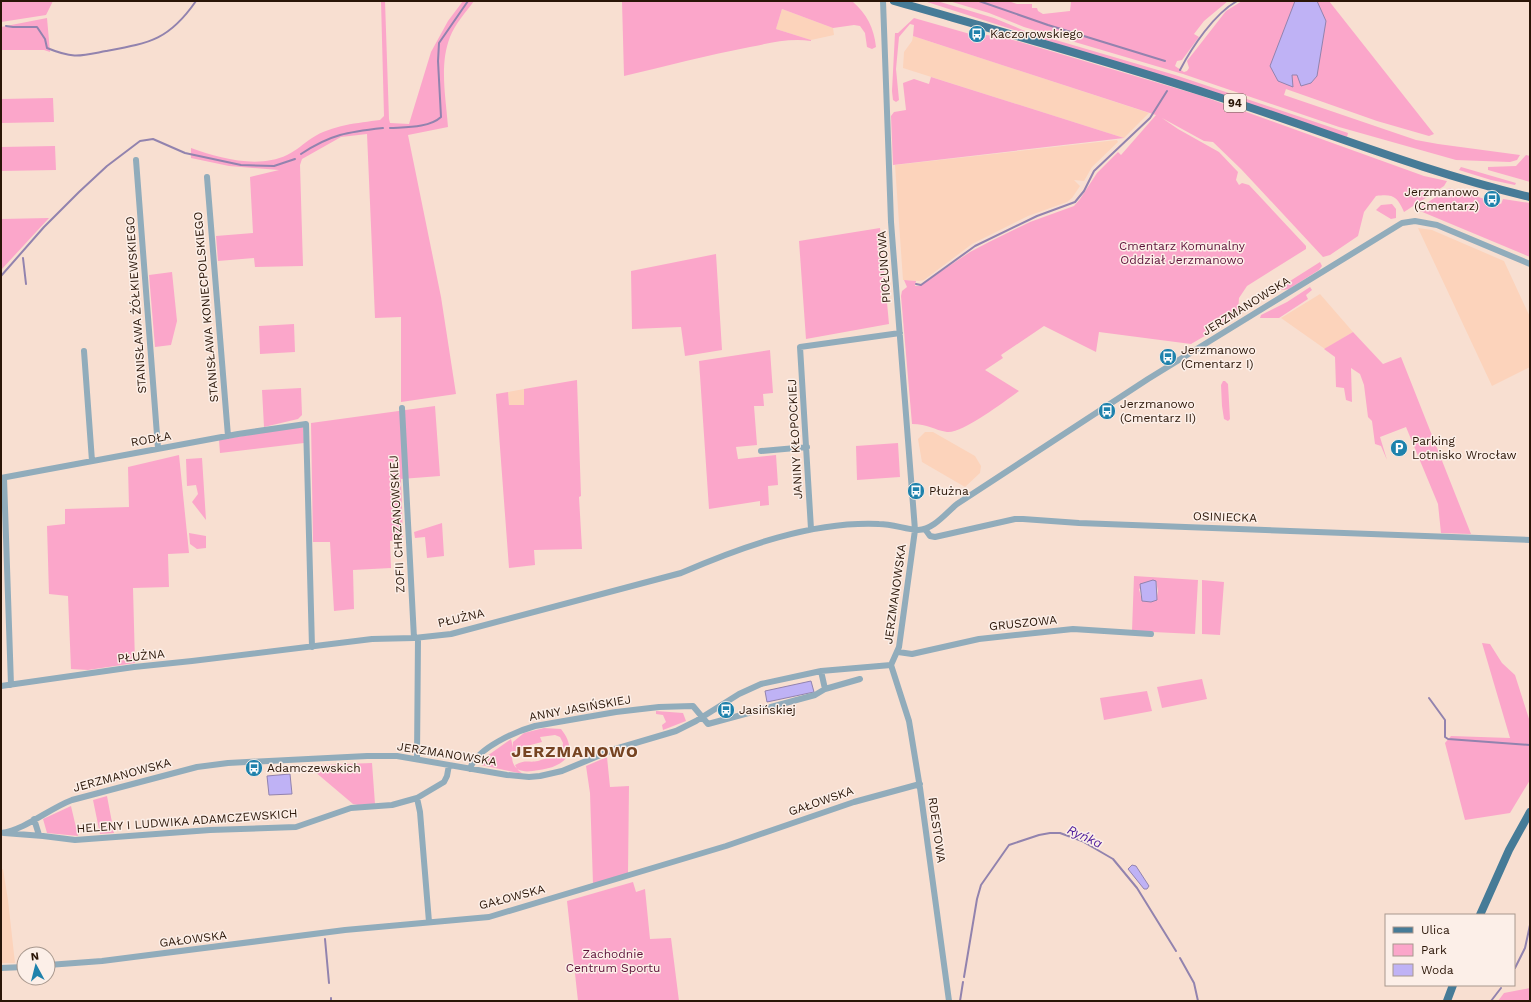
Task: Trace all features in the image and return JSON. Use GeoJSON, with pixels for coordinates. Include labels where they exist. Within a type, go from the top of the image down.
{"type":"FeatureCollection","features":[{"type":"Feature","properties":{"kind":"main road","name":"94"},"geometry":{"type":"LineString","coordinates":[[894,1],[1209,94],[1399,159],[1492,187],[1530,196]]}},
{"type":"Feature","properties":{"kind":"main road"},"geometry":{"type":"LineString","coordinates":[[1480,914],[1509,850],[1530,812]]}},
{"type":"Feature","properties":{"kind":"main road"},"geometry":{"type":"LineString","coordinates":[[1448,1001],[1453,986]]}},
{"type":"Feature","properties":{"kind":"street","name":"PIOŁUNOWA"},"geometry":{"type":"LineString","coordinates":[[883,1],[888,166],[915,530]]}},
{"type":"Feature","properties":{"kind":"street","name":"STANISŁAWA ŻÓŁKIEWSKIEGO"},"geometry":{"type":"LineString","coordinates":[[136,160],[158,448]]}},
{"type":"Feature","properties":{"kind":"street","name":"STANISŁAWA KONIECPOLSKIEGO"},"geometry":{"type":"LineString","coordinates":[[207,177],[228,436]]}},
{"type":"Feature","properties":{"kind":"street","name":"JERZMANOWSKA"},"geometry":{"type":"LineString","coordinates":[[2,833],[18,828],[58,805],[72,800],[197,767],[228,763],[367,756],[397,756],[417,758],[470,769],[520,777],[550,774],[615,749],[676,731],[755,687],[821,671],[891,665],[898,652],[915,530],[931,527],[957,504],[1148,379],[1402,223],[1416,221],[1437,225],[1530,264]]}},
{"type":"Feature","properties":{"kind":"street","name":"JANINY KŁOPOCKIEJ"},"geometry":{"type":"LineString","coordinates":[[811,529],[800,347],[900,334]]}},
{"type":"Feature","properties":{"kind":"street"},"geometry":{"type":"LineString","coordinates":[[84,351],[92,461]]}},
{"type":"Feature","properties":{"kind":"street","name":"ZOFII CHRZANOWSKIEJ"},"geometry":{"type":"LineString","coordinates":[[402,408],[416,638],[417,758]]}},
{"type":"Feature","properties":{"kind":"street","name":"RODŁA"},"geometry":{"type":"LineString","coordinates":[[3,478],[158,448],[306,424],[312,647]]}},
{"type":"Feature","properties":{"kind":"street"},"geometry":{"type":"LineString","coordinates":[[761,451],[807,447]]}},
{"type":"Feature","properties":{"kind":"street"},"geometry":{"type":"LineString","coordinates":[[3,478],[10,685]]}},
{"type":"Feature","properties":{"kind":"street","name":"OSINIECKA"},"geometry":{"type":"LineString","coordinates":[[925,529],[930,536],[935,537],[1015,519],[1023,519],[1079,523],[1530,540]]}},
{"type":"Feature","properties":{"kind":"street","name":"PŁUŻNA"},"geometry":{"type":"LineString","coordinates":[[1,686],[134,667],[372,639],[416,638],[471,629],[585,597],[681,573],[712,559],[811,529],[878,524],[915,530]]}},
{"type":"Feature","properties":{"kind":"street","name":"GRUSZOWA"},"geometry":{"type":"LineString","coordinates":[[898,652],[912,654],[979,639],[1073,629],[1151,634]]}},
{"type":"Feature","properties":{"kind":"street","name":"RDESTOWA"},"geometry":{"type":"LineString","coordinates":[[891,665],[909,720],[920,784],[949,1001]]}},
{"type":"Feature","properties":{"kind":"street"},"geometry":{"type":"LineString","coordinates":[[821,671],[825,689]]}},
{"type":"Feature","properties":{"kind":"street"},"geometry":{"type":"LineString","coordinates":[[703,717],[708,724],[815,695],[825,689],[860,679]]}},
{"type":"Feature","properties":{"kind":"street","name":"ANNY JASIŃSKIEJ"},"geometry":{"type":"LineString","coordinates":[[470,769],[475,760],[495,743],[523,729],[535,726],[591,715],[659,707],[693,706],[703,717]]}},
{"type":"Feature","properties":{"kind":"street","name":"HELENY I LUDWIKA ADAMCZEWSKICH"},"geometry":{"type":"LineString","coordinates":[[2,833],[16,836],[41,836],[75,840],[210,830],[296,826],[351,808],[392,805],[417,798],[444,782],[447,776],[449,764]]}},
{"type":"Feature","properties":{"kind":"street","name":"GAŁOWSKA"},"geometry":{"type":"LineString","coordinates":[[56,964],[102,961],[312,934],[489,917],[745,840],[800,819],[860,800],[920,784]]}},
{"type":"Feature","properties":{"kind":"street"},"geometry":{"type":"LineString","coordinates":[[417,798],[420,812],[429,922]]}},
{"type":"Feature","properties":{"kind":"street"},"geometry":{"type":"LineString","coordinates":[[34,819],[41,836]]}},
{"type":"Feature","properties":{"kind":"street"},"geometry":{"type":"LineString","coordinates":[[1,968],[16,967]]}},
{"type":"Feature","properties":{"kind":"shaded area"},"geometry":{"type":"Polygon","coordinates":[[[782,9],[833,28],[834,35],[811,40],[776,29],[782,9]]]}},
{"type":"Feature","properties":{"kind":"shaded area"},"geometry":{"type":"Polygon","coordinates":[[[913,36],[1149,113],[1124,138],[903,68],[904,52],[912,41],[913,36]]]}},
{"type":"Feature","properties":{"kind":"shaded area"},"geometry":{"type":"Polygon","coordinates":[[[1117,140],[1118,142],[1092,167],[1084,181],[1074,180],[1080,186],[1072,198],[1067,202],[1028,216],[972,244],[924,280],[903,280],[895,165],[1117,140]]]}},
{"type":"Feature","properties":{"kind":"shaded area"},"geometry":{"type":"Polygon","coordinates":[[[1418,228],[1432,230],[1504,261],[1530,317],[1530,367],[1492,386],[1418,228]]]}},
{"type":"Feature","properties":{"kind":"shaded area"},"geometry":{"type":"Polygon","coordinates":[[[1320,294],[1353,332],[1325,349],[1281,318],[1320,294]]]}},
{"type":"Feature","properties":{"kind":"shaded area"},"geometry":{"type":"Polygon","coordinates":[[[524,389],[524,405],[509,405],[508,392],[524,389]]]}},
{"type":"Feature","properties":{"kind":"shaded area"},"geometry":{"type":"Polygon","coordinates":[[[925,432],[933,432],[975,456],[981,466],[980,473],[965,487],[922,462],[918,439],[925,432]]]}},
{"type":"Feature","properties":{"kind":"shaded area"},"geometry":{"type":"Polygon","coordinates":[[[3,869],[15,963],[1,963],[1,870],[3,869]]]}},
{"type":"Feature","properties":{"kind":"green space"},"geometry":{"type":"Polygon","coordinates":[[[1,1],[53,1],[46,15],[1,22],[1,1]]]}},
{"type":"Feature","properties":{"kind":"green space"},"geometry":{"type":"Polygon","coordinates":[[[381,1],[385,1],[389,119],[390,123],[409,124],[431,52],[448,21],[463,1],[474,1],[455,27],[447,48],[444,82],[448,127],[408,135],[441,297],[456,394],[401,402],[401,317],[375,318],[367,134],[341,137],[302,159],[300,165],[303,266],[255,267],[254,258],[218,261],[216,236],[253,233],[250,177],[279,170],[229,166],[191,158],[191,148],[226,158],[251,162],[276,159],[287,155],[312,138],[328,130],[345,125],[380,120],[384,116],[381,1]]]}},
{"type":"Feature","properties":{"kind":"green space"},"geometry":{"type":"Polygon","coordinates":[[[622,1],[852,1],[866,16],[874,34],[876,47],[872,49],[867,47],[865,33],[860,26],[854,25],[833,28],[782,9],[776,29],[811,41],[803,40],[765,44],[624,76],[622,1]]]}},
{"type":"Feature","properties":{"kind":"green space"},"geometry":{"type":"Polygon","coordinates":[[[924,1],[937,1],[994,18],[1025,31],[1175,75],[1348,133],[1347,137],[924,1]]]}},
{"type":"Feature","properties":{"kind":"green space"},"geometry":{"type":"Polygon","coordinates":[[[949,1],[1008,1],[1017,4],[1032,4],[1032,8],[1037,8],[1038,11],[1043,14],[1070,11],[1071,1],[1228,1],[1204,21],[1194,34],[1199,37],[1182,60],[1177,61],[1175,66],[1184,72],[1189,68],[1187,61],[1226,11],[1242,1],[1329,1],[1434,134],[1429,136],[1377,121],[1286,89],[1284,95],[1416,140],[1520,155],[1517,160],[1510,162],[1456,160],[1339,127],[1183,74],[1024,27],[989,13],[949,1]]]}},
{"type":"Feature","properties":{"kind":"green space"},"geometry":{"type":"Polygon","coordinates":[[[47,18],[50,52],[44,50],[1,50],[1,27],[47,18]]]}},
{"type":"Feature","properties":{"kind":"green space","name":"Cmentarz Komunalny Oddział Jerzmanowo"},"geometry":{"type":"Polygon","coordinates":[[[914,18],[984,38],[986,35],[1003,37],[1199,95],[1424,176],[1447,181],[1444,186],[1404,212],[1397,199],[1394,197],[1387,195],[1376,196],[1364,212],[1358,236],[1330,255],[1323,257],[1241,169],[1213,142],[1204,141],[1162,118],[1178,129],[1219,152],[1238,172],[1236,180],[1239,185],[1242,183],[1249,185],[1306,246],[1306,249],[1247,286],[1239,298],[1238,311],[1220,324],[1215,330],[1191,344],[1099,332],[1096,352],[1044,326],[1001,355],[1003,358],[985,370],[1019,391],[973,423],[954,431],[947,432],[922,425],[912,424],[901,296],[902,291],[907,287],[904,280],[916,281],[915,286],[919,286],[970,252],[989,242],[1030,222],[1074,206],[1097,173],[1118,152],[1121,155],[1156,115],[913,36],[914,25],[910,24],[899,37],[896,69],[899,100],[896,102],[893,100],[892,91],[895,33],[898,33],[914,18]]]}},
{"type":"Feature","properties":{"kind":"green space"},"geometry":{"type":"Polygon","coordinates":[[[931,77],[1124,138],[893,165],[891,116],[894,112],[906,110],[903,83],[914,79],[929,84],[931,77]]]}},
{"type":"Feature","properties":{"kind":"green space"},"geometry":{"type":"Polygon","coordinates":[[[53,98],[54,122],[1,123],[1,99],[53,98]]]}},
{"type":"Feature","properties":{"kind":"green space"},"geometry":{"type":"Polygon","coordinates":[[[55,146],[56,170],[1,171],[1,147],[55,146]]]}},
{"type":"Feature","properties":{"kind":"green space"},"geometry":{"type":"Polygon","coordinates":[[[1526,155],[1530,156],[1530,182],[1488,170],[1488,167],[1516,166],[1526,155]]]}},
{"type":"Feature","properties":{"kind":"green space"},"geometry":{"type":"Polygon","coordinates":[[[1461,167],[1516,183],[1515,185],[1491,180],[1459,170],[1461,167]]]}},
{"type":"Feature","properties":{"kind":"green space"},"geometry":{"type":"Polygon","coordinates":[[[1449,188],[1501,204],[1503,199],[1530,203],[1530,257],[1420,211],[1421,207],[1449,188]]]}},
{"type":"Feature","properties":{"kind":"green space"},"geometry":{"type":"Polygon","coordinates":[[[1392,204],[1396,209],[1396,218],[1391,219],[1376,210],[1381,205],[1392,204]]]}},
{"type":"Feature","properties":{"kind":"green space"},"geometry":{"type":"Polygon","coordinates":[[[49,218],[1,270],[1,219],[49,218]]]}},
{"type":"Feature","properties":{"kind":"green space"},"geometry":{"type":"Polygon","coordinates":[[[880,228],[889,324],[806,339],[799,241],[880,228]]]}},
{"type":"Feature","properties":{"kind":"green space"},"geometry":{"type":"Polygon","coordinates":[[[716,254],[722,350],[685,356],[681,327],[632,329],[631,271],[716,254]]]}},
{"type":"Feature","properties":{"kind":"green space"},"geometry":{"type":"Polygon","coordinates":[[[1320,262],[1322,266],[1319,270],[1289,289],[1283,290],[1279,288],[1320,262]]]}},
{"type":"Feature","properties":{"kind":"green space"},"geometry":{"type":"Polygon","coordinates":[[[172,272],[177,321],[171,345],[155,347],[149,275],[172,272]]]}},
{"type":"Feature","properties":{"kind":"green space"},"geometry":{"type":"Polygon","coordinates":[[[1310,287],[1312,290],[1306,295],[1308,299],[1279,318],[1260,318],[1261,315],[1287,302],[1310,287]]]}},
{"type":"Feature","properties":{"kind":"green space"},"geometry":{"type":"Polygon","coordinates":[[[294,324],[295,352],[260,354],[259,326],[294,324]]]}},
{"type":"Feature","properties":{"kind":"green space"},"geometry":{"type":"Polygon","coordinates":[[[1353,332],[1383,364],[1401,357],[1471,534],[1441,533],[1438,504],[1406,427],[1380,437],[1387,460],[1381,446],[1375,444],[1372,421],[1368,417],[1364,385],[1360,374],[1351,368],[1352,402],[1346,400],[1344,388],[1336,387],[1335,357],[1324,349],[1353,332]]]}},
{"type":"Feature","properties":{"kind":"green space"},"geometry":{"type":"Polygon","coordinates":[[[770,350],[773,393],[763,394],[764,406],[754,406],[757,445],[736,447],[738,459],[776,455],[778,485],[768,486],[769,505],[760,506],[760,501],[709,509],[699,361],[770,350]]]}},
{"type":"Feature","properties":{"kind":"green space"},"geometry":{"type":"Polygon","coordinates":[[[577,380],[581,496],[579,497],[582,549],[534,550],[535,565],[509,568],[496,394],[508,392],[509,405],[524,405],[524,389],[577,380]]]}},
{"type":"Feature","properties":{"kind":"green space"},"geometry":{"type":"Polygon","coordinates":[[[1223,381],[1228,384],[1230,419],[1228,421],[1224,419],[1222,406],[1221,385],[1223,381]]]}},
{"type":"Feature","properties":{"kind":"green space"},"geometry":{"type":"Polygon","coordinates":[[[301,388],[302,415],[298,419],[264,427],[262,390],[301,388]]]}},
{"type":"Feature","properties":{"kind":"green space"},"geometry":{"type":"Polygon","coordinates":[[[435,406],[440,476],[401,479],[403,539],[390,541],[391,568],[353,570],[354,609],[334,611],[330,542],[313,542],[311,423],[435,406]]]}},
{"type":"Feature","properties":{"kind":"green space"},"geometry":{"type":"Polygon","coordinates":[[[303,426],[304,443],[220,453],[219,440],[303,426]]]}},
{"type":"Feature","properties":{"kind":"green space"},"geometry":{"type":"Polygon","coordinates":[[[898,443],[900,477],[857,480],[856,446],[898,443]]]}},
{"type":"Feature","properties":{"kind":"green space"},"geometry":{"type":"Polygon","coordinates":[[[179,455],[189,553],[168,554],[169,587],[133,588],[135,663],[88,670],[71,669],[68,596],[49,594],[47,526],[65,524],[65,509],[129,507],[128,467],[179,455]]]}},
{"type":"Feature","properties":{"kind":"green space"},"geometry":{"type":"Polygon","coordinates":[[[202,458],[206,520],[192,502],[198,494],[196,485],[187,486],[186,459],[202,458]]]}},
{"type":"Feature","properties":{"kind":"green space"},"geometry":{"type":"Polygon","coordinates":[[[442,523],[444,556],[427,558],[425,537],[415,538],[414,532],[442,523]]]}},
{"type":"Feature","properties":{"kind":"green space"},"geometry":{"type":"Polygon","coordinates":[[[189,533],[206,536],[206,548],[197,549],[190,544],[189,533]]]}},
{"type":"Feature","properties":{"kind":"green space"},"geometry":{"type":"Polygon","coordinates":[[[1134,576],[1198,580],[1195,634],[1132,631],[1134,576]],[[1156,581],[1139,589],[1142,601],[1156,601],[1158,591],[1156,581]]]}},
{"type":"Feature","properties":{"kind":"green space"},"geometry":{"type":"Polygon","coordinates":[[[1202,580],[1224,582],[1220,635],[1202,634],[1202,580]]]}},
{"type":"Feature","properties":{"kind":"green space"},"geometry":{"type":"Polygon","coordinates":[[[1482,643],[1490,644],[1502,663],[1515,675],[1530,722],[1530,780],[1510,813],[1465,820],[1445,743],[1451,736],[1510,738],[1482,643]]]}},
{"type":"Feature","properties":{"kind":"green space"},"geometry":{"type":"Polygon","coordinates":[[[1202,679],[1207,699],[1162,708],[1157,687],[1202,679]]]}},
{"type":"Feature","properties":{"kind":"green space"},"geometry":{"type":"Polygon","coordinates":[[[1147,691],[1152,711],[1104,720],[1100,698],[1147,691]]]}},
{"type":"Feature","properties":{"kind":"green space"},"geometry":{"type":"Polygon","coordinates":[[[656,711],[683,713],[686,721],[663,730],[662,725],[666,722],[663,715],[656,714],[656,711]]]}},
{"type":"Feature","properties":{"kind":"green space"},"geometry":{"type":"Polygon","coordinates":[[[544,728],[561,729],[567,738],[569,745],[569,752],[566,757],[556,766],[548,768],[528,771],[517,769],[515,765],[519,763],[535,762],[562,750],[563,743],[560,737],[555,735],[540,737],[542,742],[523,747],[518,756],[515,757],[514,753],[512,753],[513,742],[524,733],[544,728]]]}},
{"type":"Feature","properties":{"kind":"green space"},"geometry":{"type":"Polygon","coordinates":[[[511,739],[514,765],[523,774],[481,765],[487,756],[511,739]]]}},
{"type":"Feature","properties":{"kind":"green space"},"geometry":{"type":"Polygon","coordinates":[[[607,757],[610,787],[629,786],[628,873],[593,884],[590,793],[586,766],[607,757]]]}},
{"type":"Feature","properties":{"kind":"green space"},"geometry":{"type":"Polygon","coordinates":[[[372,763],[375,804],[353,804],[314,771],[315,765],[372,763]]]}},
{"type":"Feature","properties":{"kind":"green space"},"geometry":{"type":"Polygon","coordinates":[[[107,796],[114,833],[100,834],[93,800],[107,796]]]}},
{"type":"Feature","properties":{"kind":"green space"},"geometry":{"type":"Polygon","coordinates":[[[71,806],[78,836],[47,833],[43,819],[71,806]]]}},
{"type":"Feature","properties":{"kind":"green space","name":"Zachodnie Centrum Sportu"},"geometry":{"type":"Polygon","coordinates":[[[633,882],[636,892],[645,889],[650,939],[671,938],[679,1001],[578,1001],[567,901],[633,882]]]}},
{"type":"Feature","properties":{"kind":"green space"},"geometry":{"type":"Polygon","coordinates":[[[1530,988],[1530,1001],[1498,1001],[1504,993],[1530,988]]]}},
{"type":"Feature","properties":{"kind":"water"},"geometry":{"type":"Polygon","coordinates":[[[1295,1],[1317,1],[1326,21],[1317,76],[1311,83],[1301,86],[1297,75],[1292,75],[1293,87],[1278,81],[1270,66],[1295,1]]]}},
{"type":"Feature","properties":{"kind":"water"},"geometry":{"type":"Polygon","coordinates":[[[1153,580],[1156,581],[1157,600],[1151,602],[1142,601],[1140,584],[1153,580]]]}},
{"type":"Feature","properties":{"kind":"water"},"geometry":{"type":"Polygon","coordinates":[[[811,681],[814,692],[767,702],[765,691],[811,681]]]}},
{"type":"Feature","properties":{"kind":"water"},"geometry":{"type":"Polygon","coordinates":[[[290,774],[292,794],[269,795],[267,776],[290,774]]]}},
{"type":"Feature","properties":{"kind":"water"},"geometry":{"type":"Polygon","coordinates":[[[1132,865],[1136,866],[1149,886],[1147,889],[1144,889],[1128,869],[1132,865]]]}},
{"type":"Feature","properties":{"kind":"waterway"},"geometry":{"type":"LineString","coordinates":[[6,26],[37,27],[45,39],[47,48],[64,54],[77,56],[135,45],[157,38],[177,24],[196,1]]}},
{"type":"Feature","properties":{"kind":"waterway"},"geometry":{"type":"LineString","coordinates":[[390,128],[424,125],[436,121],[441,117],[438,61],[439,43],[468,1]]}},
{"type":"Feature","properties":{"kind":"waterway"},"geometry":{"type":"LineString","coordinates":[[979,1],[1048,25],[1165,61]]}},
{"type":"Feature","properties":{"kind":"waterway"},"geometry":{"type":"LineString","coordinates":[[1180,70],[1197,41],[1212,22],[1237,1]]}},
{"type":"Feature","properties":{"kind":"waterway"},"geometry":{"type":"LineString","coordinates":[[916,284],[921,285],[975,246],[1037,216],[1075,202],[1084,191],[1094,171],[1150,118],[1167,91]]}},
{"type":"Feature","properties":{"kind":"waterway"},"geometry":{"type":"LineString","coordinates":[[301,154],[322,142],[340,135],[383,128]]}},
{"type":"Feature","properties":{"kind":"waterway"},"geometry":{"type":"LineString","coordinates":[[1,276],[44,227],[79,192],[107,166],[140,141],[153,139],[185,153],[241,165],[274,166],[295,159]]}},
{"type":"Feature","properties":{"kind":"waterway"},"geometry":{"type":"LineString","coordinates":[[23,258],[26,284]]}},
{"type":"Feature","properties":{"kind":"waterway"},"geometry":{"type":"LineString","coordinates":[[1429,698],[1445,720],[1445,737],[1448,739],[1530,745]]}},
{"type":"Feature","properties":{"kind":"waterway","name":"Ryńka"},"geometry":{"type":"LineString","coordinates":[[964,977],[977,899],[981,885],[1009,845],[1050,833],[1060,833],[1082,841],[1113,859],[1137,888],[1176,951]]}},
{"type":"Feature","properties":{"kind":"waterway","name":"Ryńka"},"geometry":{"type":"LineString","coordinates":[[1515,968],[1525,948],[1530,925]]}},
{"type":"Feature","properties":{"kind":"waterway"},"geometry":{"type":"LineString","coordinates":[[325,939],[329,983]]}},
{"type":"Feature","properties":{"kind":"waterway","name":"Ryńka"},"geometry":{"type":"LineString","coordinates":[[1180,958],[1194,983],[1198,1001]]}},
{"type":"Feature","properties":{"kind":"waterway","name":"Ryńka"},"geometry":{"type":"LineString","coordinates":[[960,1001],[963,982]]}},
{"type":"Feature","properties":{"kind":"waterway","name":"Ryńka"},"geometry":{"type":"LineString","coordinates":[[1491,1001],[1501,988]]}},
{"type":"Feature","properties":{"kind":"place","name":"Kaczorowskiego"},"geometry":{"type":"Point","coordinates":[977,34]}},
{"type":"Feature","properties":{"kind":"place","name":"Jerzmanowo (Cmentarz)"},"geometry":{"type":"Point","coordinates":[1492,199]}},
{"type":"Feature","properties":{"kind":"place","name":"Jerzmanowo (Cmentarz I)"},"geometry":{"type":"Point","coordinates":[1168,357]}},
{"type":"Feature","properties":{"kind":"place","name":"Jerzmanowo (Cmentarz II)"},"geometry":{"type":"Point","coordinates":[1107,411]}},
{"type":"Feature","properties":{"kind":"place","name":"Parking Lotnisko Wrocław"},"geometry":{"type":"Point","coordinates":[1399,448]}},
{"type":"Feature","properties":{"kind":"place","name":"Płużna"},"geometry":{"type":"Point","coordinates":[916,491]}},
{"type":"Feature","properties":{"kind":"place","name":"Jasińskiej"},"geometry":{"type":"Point","coordinates":[726,710]}},
{"type":"Feature","properties":{"kind":"place","name":"Adamczewskich"},"geometry":{"type":"Point","coordinates":[254,768]}},
{"type":"Feature","properties":{"kind":"district","name":"JERZMANOWO"},"geometry":{"type":"Point","coordinates":[575,751]}}]}
